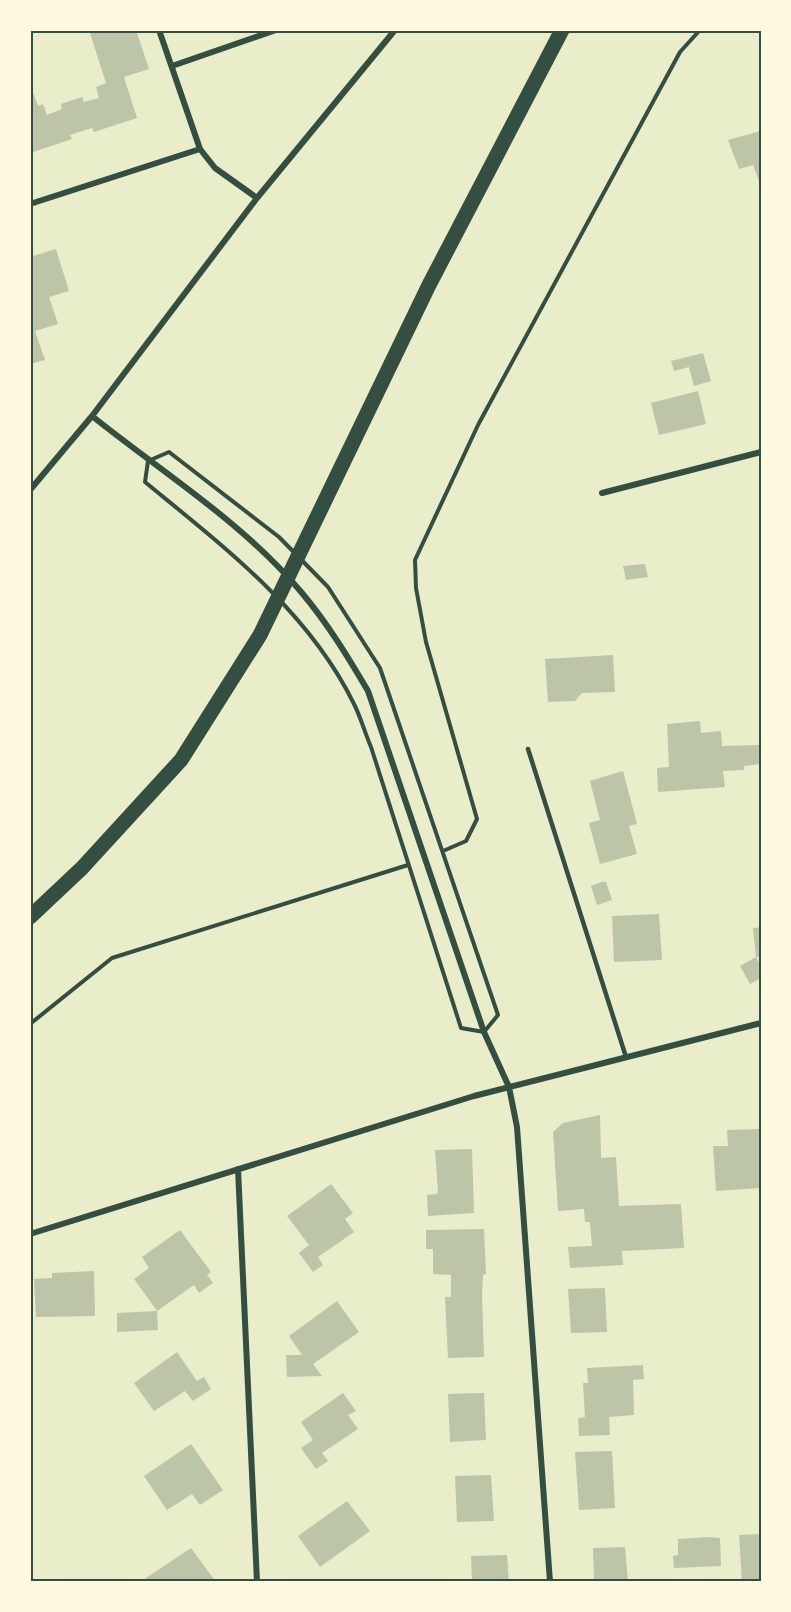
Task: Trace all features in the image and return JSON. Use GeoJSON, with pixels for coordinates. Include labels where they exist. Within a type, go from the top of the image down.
{"type":"FeatureCollection","features":[{"type":"Feature","properties":{"kind":"main road"},"geometry":{"type":"LineString","coordinates":[[30,917],[82,868],[181,760],[260,635],[429,285],[562,30]]}},
{"type":"Feature","properties":{"kind":"street"},"geometry":{"type":"LineString","coordinates":[[159,30],[200,149],[215,168],[258,198]]}},
{"type":"Feature","properties":{"kind":"street"},"geometry":{"type":"LineString","coordinates":[[172,66],[276,30]]}},
{"type":"Feature","properties":{"kind":"street"},"geometry":{"type":"LineString","coordinates":[[30,490],[92,416],[258,198],[395,30]]}},
{"type":"Feature","properties":{"kind":"street"},"geometry":{"type":"LineString","coordinates":[[30,204],[200,149]]}},
{"type":"Feature","properties":{"kind":"street"},"geometry":{"type":"LineString","coordinates":[[92,416],[222,517],[301,592],[341,645],[368,691],[484,1032],[509,1087],[517,1127],[550,1582]]}},
{"type":"Feature","properties":{"kind":"street"},"geometry":{"type":"LineString","coordinates":[[602,493],[761,452]]}},
{"type":"Feature","properties":{"kind":"street"},"geometry":{"type":"LineString","coordinates":[[30,1234],[509,1087],[761,1023]]}},
{"type":"Feature","properties":{"kind":"street"},"geometry":{"type":"LineString","coordinates":[[238,1169],[257,1582]]}},
{"type":"Feature","properties":{"kind":"lane"},"geometry":{"type":"LineString","coordinates":[[528,749],[626,1057]]}},
{"type":"Feature","properties":{"kind":"path"},"geometry":{"type":"LineString","coordinates":[[30,1024],[112,958],[426,859],[466,842],[477,819],[426,642],[416,588],[415,560],[478,424],[547,294],[680,52],[700,30]]}},
{"type":"Feature","properties":{"kind":"building"},"geometry":{"type":"Polygon","coordinates":[[[89,30],[136,30],[149,69],[124,77],[137,118],[94,132],[92,128],[70,135],[72,139],[30,153],[30,84],[38,106],[43,104],[47,115],[62,109],[61,104],[82,97],[84,102],[99,98],[96,87],[106,83],[89,30]]]}},
{"type":"Feature","properties":{"kind":"building"},"geometry":{"type":"Polygon","coordinates":[[[761,131],[761,186],[753,165],[739,169],[728,140],[761,131]]]}},
{"type":"Feature","properties":{"kind":"building"},"geometry":{"type":"Polygon","coordinates":[[[56,249],[69,291],[49,297],[58,324],[35,331],[45,360],[30,364],[30,257],[56,249]]]}},
{"type":"Feature","properties":{"kind":"building"},"geometry":{"type":"Polygon","coordinates":[[[703,353],[711,381],[694,386],[689,367],[674,371],[671,361],[703,353]]]}},
{"type":"Feature","properties":{"kind":"building"},"geometry":{"type":"Polygon","coordinates":[[[698,391],[706,424],[659,435],[651,403],[698,391]]]}},
{"type":"Feature","properties":{"kind":"building"},"geometry":{"type":"Polygon","coordinates":[[[645,564],[648,577],[626,580],[623,566],[645,564]]]}},
{"type":"Feature","properties":{"kind":"building"},"geometry":{"type":"Polygon","coordinates":[[[613,655],[615,692],[582,693],[575,701],[548,702],[545,659],[613,655]]]}},
{"type":"Feature","properties":{"kind":"building"},"geometry":{"type":"Polygon","coordinates":[[[700,721],[701,733],[721,731],[722,746],[761,745],[761,764],[744,766],[744,770],[723,771],[725,787],[658,792],[657,768],[669,767],[667,724],[700,721]]]}},
{"type":"Feature","properties":{"kind":"building"},"geometry":{"type":"Polygon","coordinates":[[[623,771],[637,824],[629,826],[637,854],[600,864],[589,823],[600,820],[590,781],[623,771]]]}},
{"type":"Feature","properties":{"kind":"building"},"geometry":{"type":"Polygon","coordinates":[[[606,882],[612,900],[597,905],[591,886],[606,882]]]}},
{"type":"Feature","properties":{"kind":"building"},"geometry":{"type":"Polygon","coordinates":[[[659,914],[662,960],[614,962],[612,916],[659,914]]]}},
{"type":"Feature","properties":{"kind":"building"},"geometry":{"type":"Polygon","coordinates":[[[761,927],[761,957],[756,957],[753,928],[761,927]]]}},
{"type":"Feature","properties":{"kind":"building"},"geometry":{"type":"Polygon","coordinates":[[[756,957],[761,966],[761,978],[750,984],[740,966],[756,957]]]}},
{"type":"Feature","properties":{"kind":"building"},"geometry":{"type":"Polygon","coordinates":[[[600,1115],[601,1158],[616,1157],[619,1206],[681,1204],[684,1248],[622,1251],[623,1265],[570,1268],[568,1247],[592,1246],[590,1222],[585,1222],[584,1209],[558,1211],[553,1132],[563,1123],[600,1115]]]}},
{"type":"Feature","properties":{"kind":"building"},"geometry":{"type":"Polygon","coordinates":[[[761,1129],[761,1188],[716,1191],[713,1146],[728,1146],[727,1130],[761,1129]]]}},
{"type":"Feature","properties":{"kind":"building"},"geometry":{"type":"Polygon","coordinates":[[[472,1149],[474,1213],[428,1216],[427,1195],[437,1194],[438,1191],[435,1150],[472,1149]]]}},
{"type":"Feature","properties":{"kind":"building"},"geometry":{"type":"Polygon","coordinates":[[[331,1184],[353,1213],[345,1219],[354,1232],[318,1257],[323,1265],[313,1272],[299,1253],[309,1245],[287,1216],[331,1184]]]}},
{"type":"Feature","properties":{"kind":"building"},"geometry":{"type":"Polygon","coordinates":[[[484,1229],[486,1274],[483,1275],[482,1295],[484,1357],[448,1358],[445,1297],[451,1297],[451,1275],[433,1274],[433,1249],[426,1249],[426,1230],[484,1229]]]}},
{"type":"Feature","properties":{"kind":"building"},"geometry":{"type":"Polygon","coordinates":[[[180,1230],[211,1272],[207,1275],[213,1283],[199,1293],[194,1285],[157,1311],[134,1279],[149,1268],[142,1257],[180,1230]]]}},
{"type":"Feature","properties":{"kind":"building"},"geometry":{"type":"Polygon","coordinates":[[[94,1271],[95,1316],[36,1317],[34,1279],[52,1278],[52,1273],[94,1271]]]}},
{"type":"Feature","properties":{"kind":"building"},"geometry":{"type":"Polygon","coordinates":[[[605,1288],[607,1332],[571,1333],[568,1289],[605,1288]]]}},
{"type":"Feature","properties":{"kind":"building"},"geometry":{"type":"Polygon","coordinates":[[[337,1301],[359,1332],[313,1364],[322,1376],[287,1377],[286,1355],[302,1355],[289,1336],[337,1301]]]}},
{"type":"Feature","properties":{"kind":"building"},"geometry":{"type":"Polygon","coordinates":[[[157,1311],[158,1330],[117,1332],[117,1313],[157,1311]]]}},
{"type":"Feature","properties":{"kind":"building"},"geometry":{"type":"Polygon","coordinates":[[[177,1352],[197,1381],[204,1377],[211,1389],[193,1401],[185,1391],[154,1411],[134,1383],[177,1352]]]}},
{"type":"Feature","properties":{"kind":"building"},"geometry":{"type":"Polygon","coordinates":[[[643,1365],[644,1379],[633,1380],[634,1415],[609,1417],[610,1435],[579,1436],[578,1418],[585,1417],[583,1383],[588,1383],[587,1368],[643,1365]]]}},
{"type":"Feature","properties":{"kind":"building"},"geometry":{"type":"Polygon","coordinates":[[[343,1393],[356,1411],[348,1415],[358,1429],[322,1453],[328,1461],[316,1469],[301,1448],[313,1440],[301,1422],[343,1393]]]}},
{"type":"Feature","properties":{"kind":"building"},"geometry":{"type":"Polygon","coordinates":[[[484,1393],[486,1440],[450,1442],[448,1394],[484,1393]]]}},
{"type":"Feature","properties":{"kind":"building"},"geometry":{"type":"Polygon","coordinates":[[[191,1444],[223,1490],[200,1505],[192,1494],[167,1510],[144,1476],[191,1444]]]}},
{"type":"Feature","properties":{"kind":"building"},"geometry":{"type":"Polygon","coordinates":[[[612,1451],[615,1508],[579,1510],[575,1452],[612,1451]]]}},
{"type":"Feature","properties":{"kind":"building"},"geometry":{"type":"Polygon","coordinates":[[[491,1475],[494,1521],[457,1522],[455,1476],[491,1475]]]}},
{"type":"Feature","properties":{"kind":"building"},"geometry":{"type":"Polygon","coordinates":[[[347,1501],[370,1531],[320,1567],[298,1536],[347,1501]]]}},
{"type":"Feature","properties":{"kind":"building"},"geometry":{"type":"Polygon","coordinates":[[[761,1534],[761,1582],[742,1582],[739,1535],[761,1534]]]}},
{"type":"Feature","properties":{"kind":"building"},"geometry":{"type":"Polygon","coordinates":[[[720,1538],[721,1566],[674,1568],[673,1556],[678,1555],[678,1539],[720,1538]]]}},
{"type":"Feature","properties":{"kind":"building"},"geometry":{"type":"Polygon","coordinates":[[[625,1547],[628,1582],[594,1582],[593,1548],[625,1547]]]}},
{"type":"Feature","properties":{"kind":"building"},"geometry":{"type":"Polygon","coordinates":[[[191,1548],[216,1582],[145,1582],[143,1580],[191,1548]]]}},
{"type":"Feature","properties":{"kind":"building"},"geometry":{"type":"Polygon","coordinates":[[[507,1555],[509,1582],[472,1582],[471,1556],[507,1555]]]}}]}
